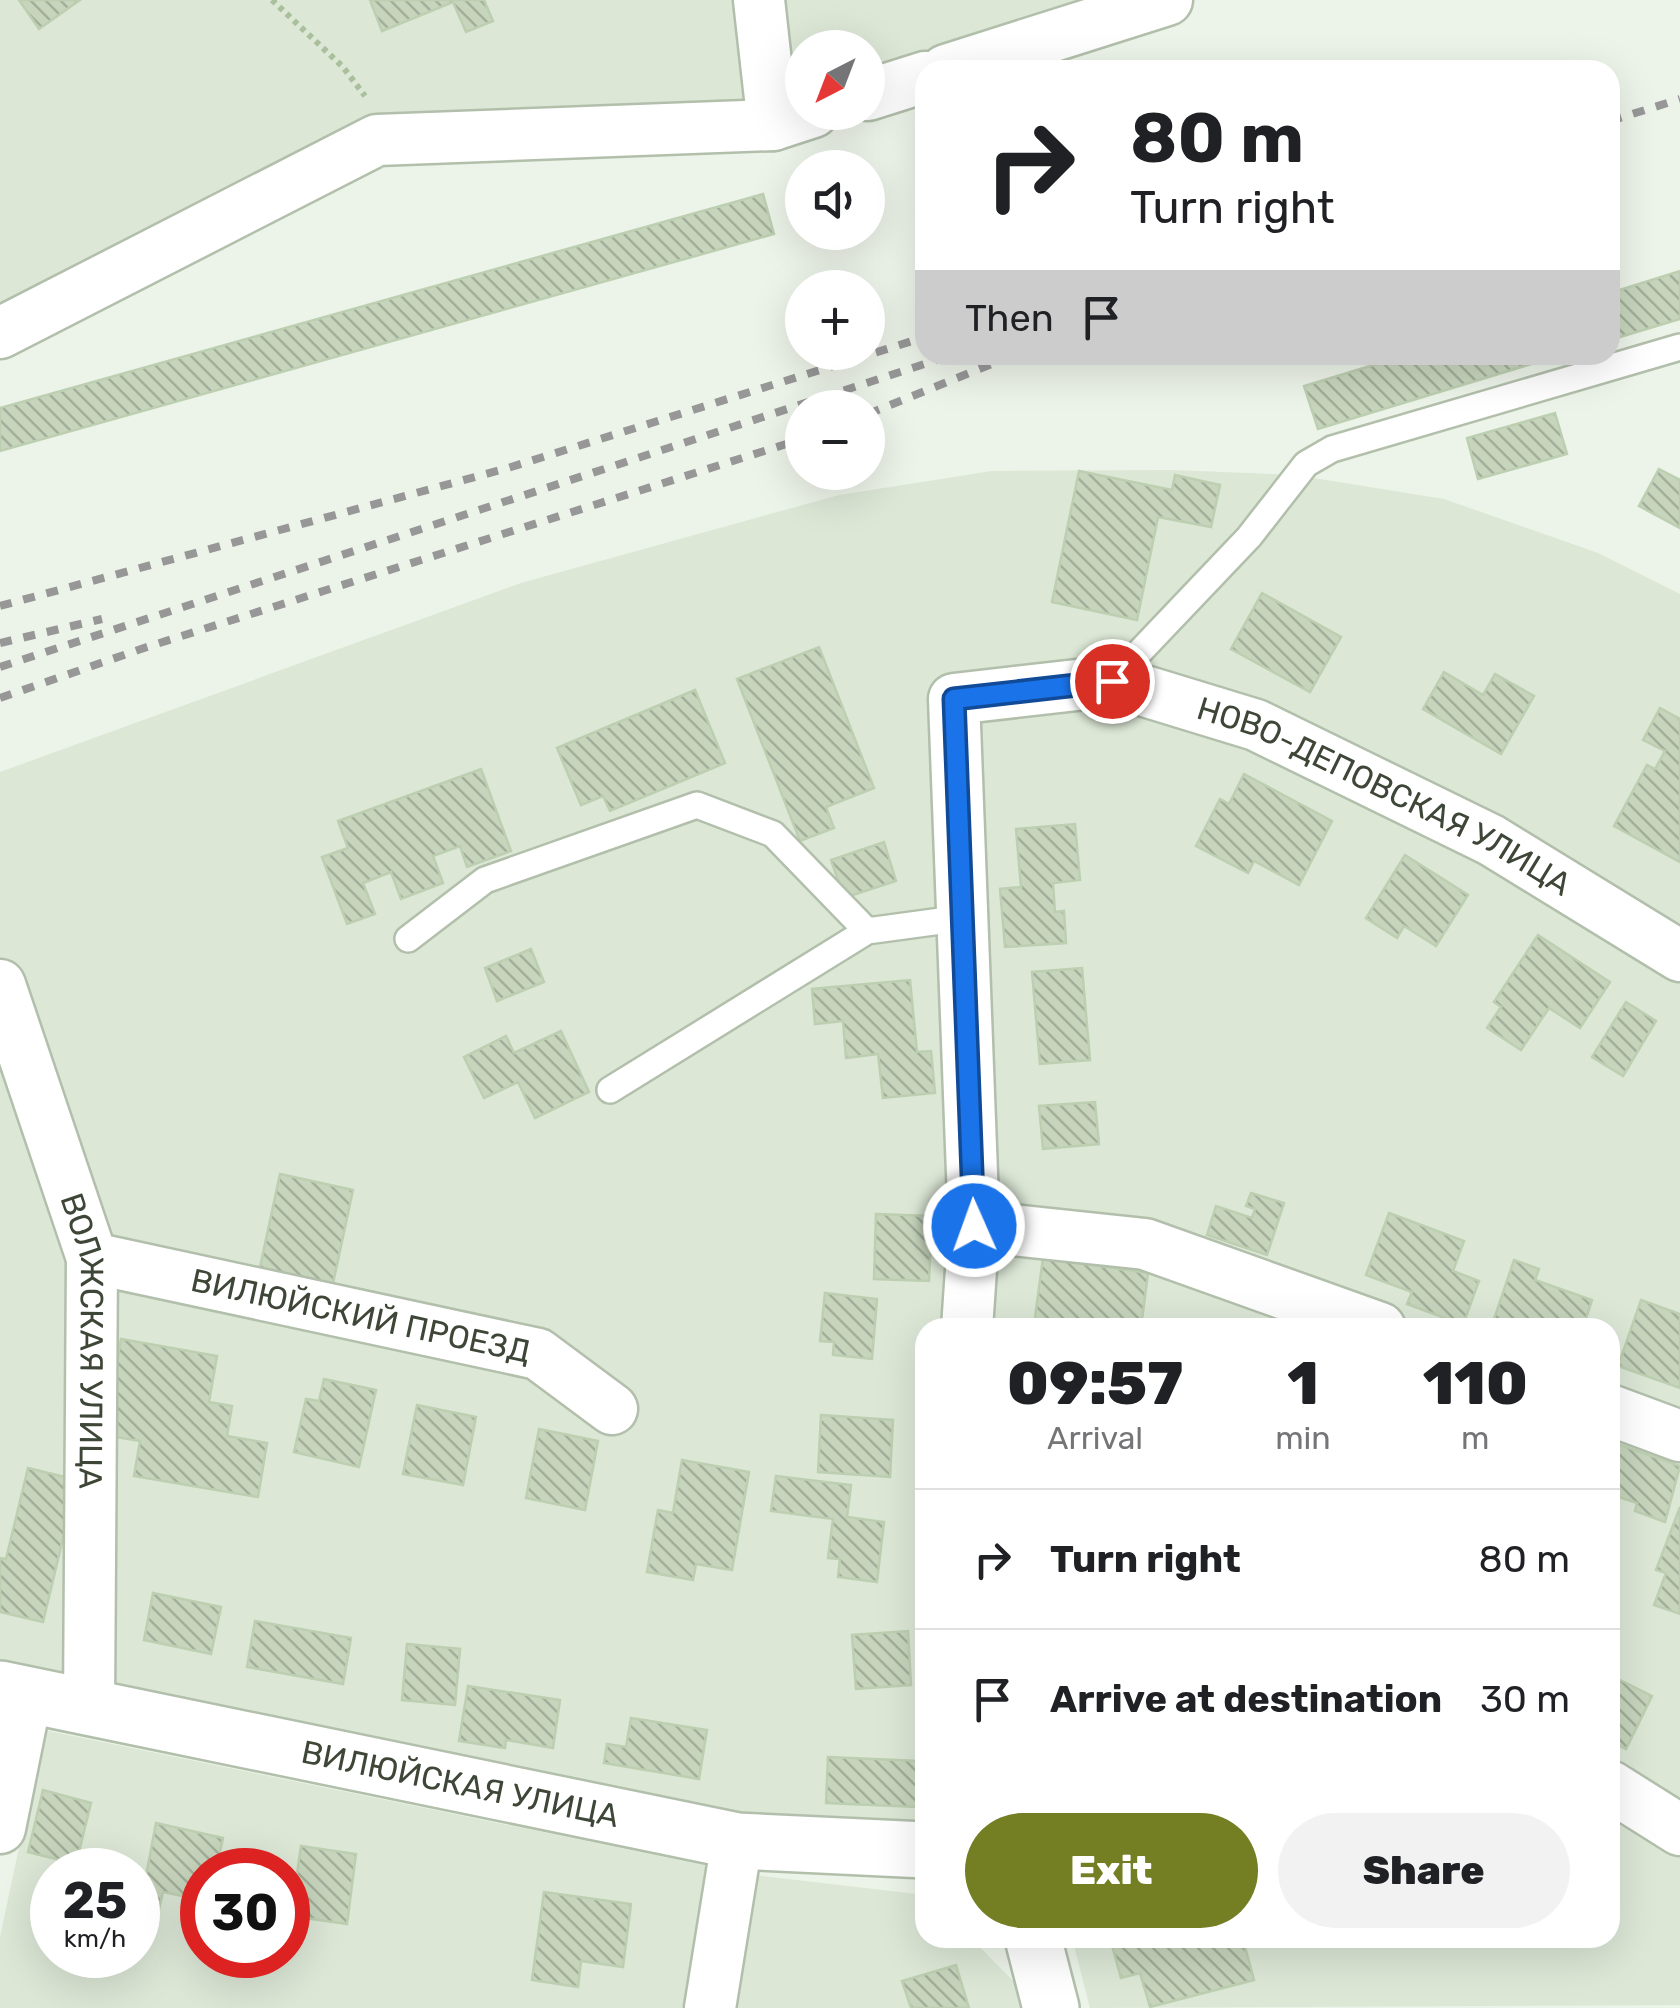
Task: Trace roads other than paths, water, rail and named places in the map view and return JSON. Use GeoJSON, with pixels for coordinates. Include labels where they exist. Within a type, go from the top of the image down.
{"type":"FeatureCollection","features":[{"type":"Feature","properties":{"kind":"street"},"geometry":{"type":"LineString","coordinates":[[759,0],[785,91]]}},
{"type":"Feature","properties":{"kind":"street"},"geometry":{"type":"LineString","coordinates":[[978,60],[1167,0]]}},
{"type":"Feature","properties":{"kind":"street"},"geometry":{"type":"LineString","coordinates":[[885,90],[915,80]]}},
{"type":"Feature","properties":{"kind":"street"},"geometry":{"type":"LineString","coordinates":[[0,333],[378,140],[785,119]]}},
{"type":"Feature","properties":{"kind":"street","name":"НОВО-ДЕПОВСКАЯ УЛИЦА"},"geometry":{"type":"LineString","coordinates":[[962,918],[954,699],[1112,681],[1256,724],[1492,840],[1680,956]]}},
{"type":"Feature","properties":{"kind":"street"},"geometry":{"type":"LineString","coordinates":[[962,918],[974,1226],[968,1318]]}},
{"type":"Feature","properties":{"kind":"street","name":"ВОЛЖСКАЯ УЛИЦА"},"geometry":{"type":"LineString","coordinates":[[0,986],[92,1258],[89,1707]]}},
{"type":"Feature","properties":{"kind":"street"},"geometry":{"type":"LineString","coordinates":[[974,1226],[1145,1244],[1352,1318]]}},
{"type":"Feature","properties":{"kind":"street","name":"ВИЛЮЙСКИЙ ПРОЕЗД"},"geometry":{"type":"LineString","coordinates":[[92,1258],[538,1354],[612,1410]]}},
{"type":"Feature","properties":{"kind":"street"},"geometry":{"type":"LineString","coordinates":[[1620,1414],[1680,1436]]}},
{"type":"Feature","properties":{"kind":"street"},"geometry":{"type":"LineString","coordinates":[[0,1828],[13,1691]]}},
{"type":"Feature","properties":{"kind":"street","name":"ВИЛЮЙСКАЯ УЛИЦА"},"geometry":{"type":"LineString","coordinates":[[13,1691],[738,1841],[915,1850]]}},
{"type":"Feature","properties":{"kind":"street"},"geometry":{"type":"LineString","coordinates":[[1620,1792],[1680,1830]]}},
{"type":"Feature","properties":{"kind":"street"},"geometry":{"type":"LineString","coordinates":[[710,2008],[738,1841]]}},
{"type":"Feature","properties":{"kind":"street"},"geometry":{"type":"LineString","coordinates":[[1035,1948],[1051,2008]]}},
{"type":"Feature","properties":{"kind":"lane"},"geometry":{"type":"LineString","coordinates":[[1620,365],[1680,347]]}},
{"type":"Feature","properties":{"kind":"lane"},"geometry":{"type":"LineString","coordinates":[[1112,681],[1249,538],[1306,464],[1332,449],[1619,365]]}},
{"type":"Feature","properties":{"kind":"lane"},"geometry":{"type":"LineString","coordinates":[[408,940],[486,880],[698,805],[773,834],[867,932]]}},
{"type":"Feature","properties":{"kind":"lane"},"geometry":{"type":"LineString","coordinates":[[610,1090],[867,932],[962,918]]}},
{"type":"Feature","properties":{"kind":"railway"},"geometry":{"type":"LineString","coordinates":[[1620,118],[1680,99]]}},
{"type":"Feature","properties":{"kind":"railway"},"geometry":{"type":"LineString","coordinates":[[0,606],[508,468],[915,340]]}},
{"type":"Feature","properties":{"kind":"railway"},"geometry":{"type":"LineString","coordinates":[[0,667],[921,365]]}},
{"type":"Feature","properties":{"kind":"railway"},"geometry":{"type":"LineString","coordinates":[[885,407],[989,365]]}},
{"type":"Feature","properties":{"kind":"railway"},"geometry":{"type":"LineString","coordinates":[[0,698],[144,648],[785,444]]}},
{"type":"Feature","properties":{"kind":"railway"},"geometry":{"type":"LineString","coordinates":[[0,643],[102,619]]}}]}
